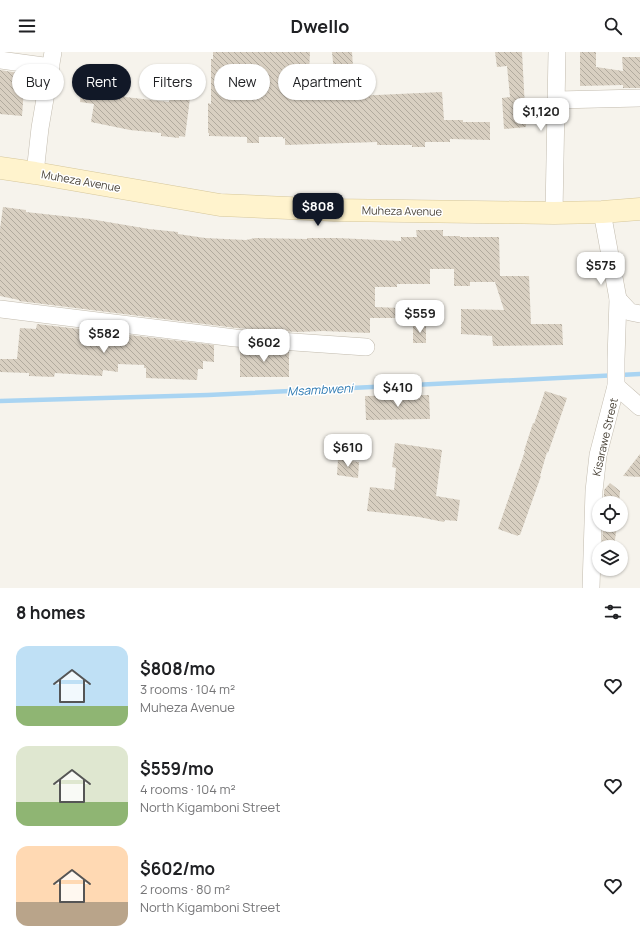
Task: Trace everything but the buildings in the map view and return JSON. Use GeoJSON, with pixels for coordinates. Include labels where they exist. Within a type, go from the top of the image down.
{"type":"FeatureCollection","features":[{"type":"Feature","properties":{"kind":"street"},"geometry":{"type":"LineString","coordinates":[[554,213],[558,52]]}},
{"type":"Feature","properties":{"kind":"street"},"geometry":{"type":"LineString","coordinates":[[0,60],[52,59],[40,128],[35,173]]}},
{"type":"Feature","properties":{"kind":"street"},"geometry":{"type":"LineString","coordinates":[[557,100],[640,98]]}},
{"type":"Feature","properties":{"kind":"street","name":"Muheza Avenue"},"geometry":{"type":"LineString","coordinates":[[0,168],[220,205],[334,210],[554,213],[602,212],[640,209]]}},
{"type":"Feature","properties":{"kind":"street"},"geometry":{"type":"LineString","coordinates":[[602,212],[618,299],[630,312],[640,314]]}},
{"type":"Feature","properties":{"kind":"street","name":"Kisarawe Street"},"geometry":{"type":"LineString","coordinates":[[591,588],[594,490],[598,455],[616,384],[618,299]]}},
{"type":"Feature","properties":{"kind":"street"},"geometry":{"type":"LineString","coordinates":[[0,309],[235,338],[366,347]]}},
{"type":"Feature","properties":{"kind":"street"},"geometry":{"type":"LineString","coordinates":[[616,384],[640,407]]}},
{"type":"Feature","properties":{"kind":"waterway","name":"Msambweni"},"geometry":{"type":"LineString","coordinates":[[0,401],[208,395],[640,374]]}}]}
